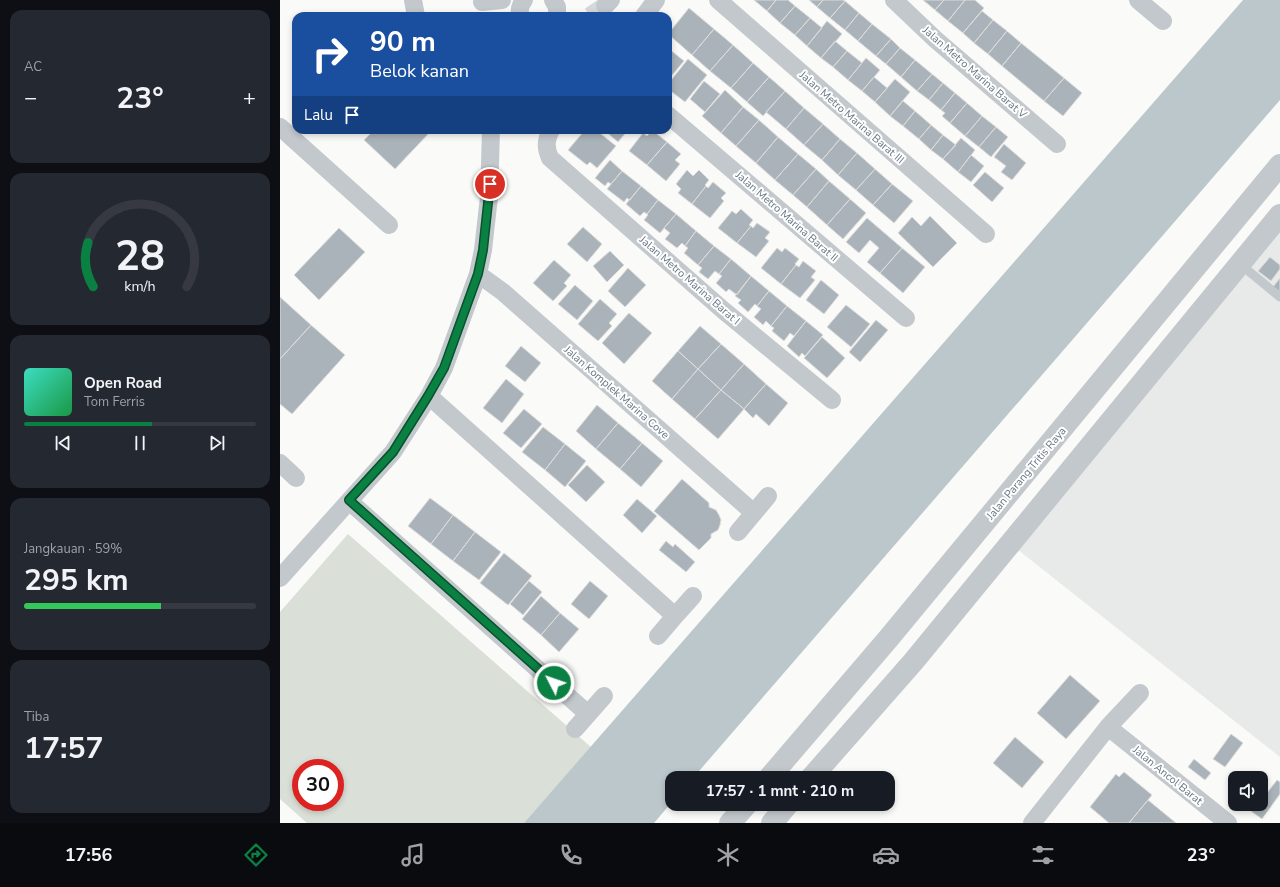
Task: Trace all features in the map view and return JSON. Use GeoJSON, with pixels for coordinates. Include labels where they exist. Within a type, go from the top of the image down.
{"type":"FeatureCollection","features":[{"type":"Feature","properties":{"kind":"street"},"geometry":{"type":"LineString","coordinates":[[413,0],[415,12]]}},
{"type":"Feature","properties":{"kind":"street"},"geometry":{"type":"LineString","coordinates":[[483,6],[502,0]]}},
{"type":"Feature","properties":{"kind":"street"},"geometry":{"type":"LineString","coordinates":[[519,12],[521,4],[524,0]]}},
{"type":"Feature","properties":{"kind":"street"},"geometry":{"type":"LineString","coordinates":[[553,0],[557,7],[558,12]]}},
{"type":"Feature","properties":{"kind":"street"},"geometry":{"type":"LineString","coordinates":[[647,12],[656,0]]}},
{"type":"Feature","properties":{"kind":"street","name":"Jalan Metro Marina Barat III"},"geometry":{"type":"LineString","coordinates":[[718,0],[986,234]]}},
{"type":"Feature","properties":{"kind":"street","name":"Jalan Metro Marina Barat V"},"geometry":{"type":"LineString","coordinates":[[894,0],[935,39],[1056,144]]}},
{"type":"Feature","properties":{"kind":"street"},"geometry":{"type":"LineString","coordinates":[[1138,0],[1162,21]]}},
{"type":"Feature","properties":{"kind":"street","name":"Jalan Metro Marina Barat II"},"geometry":{"type":"LineString","coordinates":[[672,118],[906,318]]}},
{"type":"Feature","properties":{"kind":"street"},"geometry":{"type":"LineString","coordinates":[[280,127],[390,225]]}},
{"type":"Feature","properties":{"kind":"street"},"geometry":{"type":"LineString","coordinates":[[280,578],[393,452],[444,368],[478,274],[483,250],[489,197],[491,134]]}},
{"type":"Feature","properties":{"kind":"street","name":"Jalan Metro Marina Barat I"},"geometry":{"type":"LineString","coordinates":[[550,134],[546,149],[550,158],[723,310],[832,400]]}},
{"type":"Feature","properties":{"kind":"street","name":"Jalan Parang Tritis Raya"},"geometry":{"type":"LineString","coordinates":[[775,771],[893,633],[1280,165]]}},
{"type":"Feature","properties":{"kind":"street"},"geometry":{"type":"LineString","coordinates":[[817,771],[913,662],[1280,216]]}},
{"type":"Feature","properties":{"kind":"street","name":"Jalan Komplek Marina Cove"},"geometry":{"type":"LineString","coordinates":[[478,274],[503,292],[754,513]]}},
{"type":"Feature","properties":{"kind":"street"},"geometry":{"type":"LineString","coordinates":[[428,396],[675,616]]}},
{"type":"Feature","properties":{"kind":"street"},"geometry":{"type":"LineString","coordinates":[[280,463],[296,478]]}},
{"type":"Feature","properties":{"kind":"street"},"geometry":{"type":"LineString","coordinates":[[738,532],[768,496]]}},
{"type":"Feature","properties":{"kind":"street"},"geometry":{"type":"LineString","coordinates":[[349,500],[588,714]]}},
{"type":"Feature","properties":{"kind":"street"},"geometry":{"type":"LineString","coordinates":[[658,636],[694,596]]}},
{"type":"Feature","properties":{"kind":"street"},"geometry":{"type":"LineString","coordinates":[[1032,823],[1108,726],[1140,693]]}},
{"type":"Feature","properties":{"kind":"street"},"geometry":{"type":"LineString","coordinates":[[575,729],[604,696]]}},
{"type":"Feature","properties":{"kind":"street","name":"Jalan Ancol Barat"},"geometry":{"type":"LineString","coordinates":[[1108,726],[1228,823]]}},
{"type":"Feature","properties":{"kind":"street"},"geometry":{"type":"LineString","coordinates":[[730,823],[741,811]]}},
{"type":"Feature","properties":{"kind":"street"},"geometry":{"type":"LineString","coordinates":[[772,823],[782,811]]}},
{"type":"Feature","properties":{"kind":"lane"},"geometry":{"type":"LineString","coordinates":[[1240,264],[1280,297]]}},
{"type":"Feature","properties":{"kind":"shaded area"},"geometry":{"type":"Polygon","coordinates":[[[1243,0],[1280,0],[1280,100],[699,771],[665,771],[665,810],[654,823],[524,823],[1243,0]]]}},
{"type":"Feature","properties":{"kind":"shaded area"},"geometry":{"type":"Polygon","coordinates":[[[1280,211],[1280,757],[1008,542],[1280,211]]]}},
{"type":"Feature","properties":{"kind":"shaded area"},"geometry":{"type":"Polygon","coordinates":[[[348,534],[591,747],[524,823],[307,823],[294,811],[344,811],[344,759],[292,759],[292,810],[280,799],[280,612],[348,534]]]}},
{"type":"Feature","properties":{"kind":"building"},"geometry":{"type":"Polygon","coordinates":[[[754,0],[776,0],[767,11],[754,0]]]}},
{"type":"Feature","properties":{"kind":"building"},"geometry":{"type":"Polygon","coordinates":[[[776,0],[788,0],[795,6],[780,23],[767,11],[776,0]]]}},
{"type":"Feature","properties":{"kind":"building"},"geometry":{"type":"Polygon","coordinates":[[[809,0],[823,0],[817,7],[809,0]]]}},
{"type":"Feature","properties":{"kind":"building"},"geometry":{"type":"Polygon","coordinates":[[[823,0],[845,1],[830,18],[817,7],[823,0]]]}},
{"type":"Feature","properties":{"kind":"building"},"geometry":{"type":"Polygon","coordinates":[[[923,0],[944,0],[935,10],[923,0]]]}},
{"type":"Feature","properties":{"kind":"building"},"geometry":{"type":"Polygon","coordinates":[[[944,0],[965,0],[948,21],[935,10],[944,0]]]}},
{"type":"Feature","properties":{"kind":"building"},"geometry":{"type":"Polygon","coordinates":[[[965,0],[975,0],[984,8],[963,33],[948,21],[965,0]]]}},
{"type":"Feature","properties":{"kind":"building"},"geometry":{"type":"Polygon","coordinates":[[[845,1],[859,13],[845,30],[830,18],[845,1]]]}},
{"type":"Feature","properties":{"kind":"building"},"geometry":{"type":"Polygon","coordinates":[[[604,3],[608,12],[588,12],[587,9],[604,3]]]}},
{"type":"Feature","properties":{"kind":"building"},"geometry":{"type":"Polygon","coordinates":[[[795,6],[810,18],[795,35],[780,23],[795,6]]]}},
{"type":"Feature","properties":{"kind":"building"},"geometry":{"type":"Polygon","coordinates":[[[689,8],[714,29],[692,55],[672,38],[672,29],[689,8]]]}},
{"type":"Feature","properties":{"kind":"building"},"geometry":{"type":"Polygon","coordinates":[[[982,11],[993,20],[974,43],[963,33],[982,11]]]}},
{"type":"Feature","properties":{"kind":"building"},"geometry":{"type":"Polygon","coordinates":[[[859,13],[872,24],[858,41],[845,30],[859,13]]]}},
{"type":"Feature","properties":{"kind":"building"},"geometry":{"type":"Polygon","coordinates":[[[810,18],[822,28],[807,46],[795,35],[810,18]]]}},
{"type":"Feature","properties":{"kind":"building"},"geometry":{"type":"Polygon","coordinates":[[[993,20],[1007,31],[988,54],[974,43],[993,20]]]}},
{"type":"Feature","properties":{"kind":"building"},"geometry":{"type":"Polygon","coordinates":[[[827,21],[842,34],[821,58],[807,46],[827,21]]]}},
{"type":"Feature","properties":{"kind":"building"},"geometry":{"type":"Polygon","coordinates":[[[872,24],[891,39],[876,56],[858,41],[872,24]]]}},
{"type":"Feature","properties":{"kind":"building"},"geometry":{"type":"Polygon","coordinates":[[[714,29],[733,45],[710,71],[692,55],[714,29]]]}},
{"type":"Feature","properties":{"kind":"building"},"geometry":{"type":"Polygon","coordinates":[[[1007,31],[1021,43],[1002,66],[988,54],[1007,31]]]}},
{"type":"Feature","properties":{"kind":"building"},"geometry":{"type":"Polygon","coordinates":[[[891,39],[900,48],[886,64],[876,56],[891,39]]]}},
{"type":"Feature","properties":{"kind":"building"},"geometry":{"type":"Polygon","coordinates":[[[835,41],[847,51],[833,67],[821,58],[835,41]]]}},
{"type":"Feature","properties":{"kind":"building"},"geometry":{"type":"Polygon","coordinates":[[[1021,43],[1064,78],[1044,101],[1002,66],[1021,43]]]}},
{"type":"Feature","properties":{"kind":"building"},"geometry":{"type":"Polygon","coordinates":[[[733,45],[753,63],[731,88],[710,71],[733,45]]]}},
{"type":"Feature","properties":{"kind":"building"},"geometry":{"type":"Polygon","coordinates":[[[900,48],[915,60],[901,77],[886,64],[900,48]]]}},
{"type":"Feature","properties":{"kind":"building"},"geometry":{"type":"Polygon","coordinates":[[[672,51],[684,61],[672,75],[672,51]]]}},
{"type":"Feature","properties":{"kind":"building"},"geometry":{"type":"Polygon","coordinates":[[[847,51],[862,63],[848,80],[833,67],[847,51]]]}},
{"type":"Feature","properties":{"kind":"building"},"geometry":{"type":"Polygon","coordinates":[[[866,58],[880,70],[862,91],[848,80],[866,58]]]}},
{"type":"Feature","properties":{"kind":"building"},"geometry":{"type":"Polygon","coordinates":[[[688,59],[707,75],[685,102],[672,92],[672,79],[688,59]]]}},
{"type":"Feature","properties":{"kind":"building"},"geometry":{"type":"Polygon","coordinates":[[[915,60],[932,74],[917,91],[901,77],[915,60]]]}},
{"type":"Feature","properties":{"kind":"building"},"geometry":{"type":"Polygon","coordinates":[[[753,63],[769,77],[747,102],[731,88],[753,63]]]}},
{"type":"Feature","properties":{"kind":"building"},"geometry":{"type":"Polygon","coordinates":[[[932,74],[943,83],[929,100],[917,91],[932,74]]]}},
{"type":"Feature","properties":{"kind":"building"},"geometry":{"type":"Polygon","coordinates":[[[769,77],[785,91],[763,116],[747,102],[769,77]]]}},
{"type":"Feature","properties":{"kind":"building"},"geometry":{"type":"Polygon","coordinates":[[[874,77],[887,88],[875,102],[862,91],[874,77]]]}},
{"type":"Feature","properties":{"kind":"building"},"geometry":{"type":"Polygon","coordinates":[[[1064,78],[1082,93],[1063,116],[1044,101],[1064,78]]]}},
{"type":"Feature","properties":{"kind":"building"},"geometry":{"type":"Polygon","coordinates":[[[895,79],[910,92],[890,116],[875,102],[895,79]]]}},
{"type":"Feature","properties":{"kind":"building"},"geometry":{"type":"Polygon","coordinates":[[[704,81],[720,94],[705,112],[690,99],[704,81]]]}},
{"type":"Feature","properties":{"kind":"building"},"geometry":{"type":"Polygon","coordinates":[[[943,83],[955,93],[941,110],[929,100],[943,83]]]}},
{"type":"Feature","properties":{"kind":"building"},"geometry":{"type":"Polygon","coordinates":[[[725,90],[743,107],[721,133],[702,116],[725,90]]]}},
{"type":"Feature","properties":{"kind":"building"},"geometry":{"type":"Polygon","coordinates":[[[785,91],[804,108],[786,129],[766,112],[785,91]]]}},
{"type":"Feature","properties":{"kind":"building"},"geometry":{"type":"Polygon","coordinates":[[[955,93],[967,103],[950,123],[942,116],[945,113],[941,110],[955,93]]]}},
{"type":"Feature","properties":{"kind":"building"},"geometry":{"type":"Polygon","coordinates":[[[903,101],[915,111],[903,126],[890,116],[903,101]]]}},
{"type":"Feature","properties":{"kind":"building"},"geometry":{"type":"Polygon","coordinates":[[[967,103],[982,116],[965,136],[950,123],[967,103]]]}},
{"type":"Feature","properties":{"kind":"building"},"geometry":{"type":"Polygon","coordinates":[[[743,107],[759,120],[736,146],[721,133],[743,107]]]}},
{"type":"Feature","properties":{"kind":"building"},"geometry":{"type":"Polygon","coordinates":[[[804,108],[823,124],[804,145],[786,129],[804,108]]]}},
{"type":"Feature","properties":{"kind":"building"},"geometry":{"type":"Polygon","coordinates":[[[915,111],[931,125],[919,139],[903,126],[915,111]]]}},
{"type":"Feature","properties":{"kind":"building"},"geometry":{"type":"Polygon","coordinates":[[[982,116],[996,127],[979,147],[965,136],[982,116]]]}},
{"type":"Feature","properties":{"kind":"building"},"geometry":{"type":"Polygon","coordinates":[[[759,120],[778,137],[756,163],[736,146],[759,120]]]}},
{"type":"Feature","properties":{"kind":"building"},"geometry":{"type":"Polygon","coordinates":[[[823,124],[840,139],[822,160],[804,145],[823,124]]]}},
{"type":"Feature","properties":{"kind":"building"},"geometry":{"type":"Polygon","coordinates":[[[931,125],[943,135],[931,150],[919,139],[931,125]]]}},
{"type":"Feature","properties":{"kind":"building"},"geometry":{"type":"Polygon","coordinates":[[[996,127],[1008,137],[991,157],[979,147],[996,127]]]}},
{"type":"Feature","properties":{"kind":"building"},"geometry":{"type":"Polygon","coordinates":[[[370,134],[428,134],[395,169],[364,140],[370,134]]]}},
{"type":"Feature","properties":{"kind":"building"},"geometry":{"type":"Polygon","coordinates":[[[582,134],[601,134],[616,146],[597,168],[590,162],[587,165],[568,150],[582,134]]]}},
{"type":"Feature","properties":{"kind":"building"},"geometry":{"type":"Polygon","coordinates":[[[609,134],[625,134],[618,142],[609,134]]]}},
{"type":"Feature","properties":{"kind":"building"},"geometry":{"type":"Polygon","coordinates":[[[642,134],[647,136],[649,134],[657,134],[667,142],[647,165],[629,151],[642,134]]]}},
{"type":"Feature","properties":{"kind":"building"},"geometry":{"type":"Polygon","coordinates":[[[943,135],[956,145],[943,159],[931,150],[943,135]]]}},
{"type":"Feature","properties":{"kind":"building"},"geometry":{"type":"Polygon","coordinates":[[[778,137],[798,154],[775,180],[756,163],[778,137]]]}},
{"type":"Feature","properties":{"kind":"building"},"geometry":{"type":"Polygon","coordinates":[[[961,138],[975,150],[958,172],[943,159],[961,138]]]}},
{"type":"Feature","properties":{"kind":"building"},"geometry":{"type":"Polygon","coordinates":[[[840,139],[857,153],[838,175],[822,160],[840,139]]]}},
{"type":"Feature","properties":{"kind":"building"},"geometry":{"type":"Polygon","coordinates":[[[667,142],[681,154],[675,160],[680,164],[666,181],[647,165],[667,142]]]}},
{"type":"Feature","properties":{"kind":"building"},"geometry":{"type":"Polygon","coordinates":[[[1004,144],[1026,163],[1012,180],[1001,172],[1006,166],[994,157],[1004,144]]]}},
{"type":"Feature","properties":{"kind":"building"},"geometry":{"type":"Polygon","coordinates":[[[857,153],[875,169],[856,190],[838,175],[857,153]]]}},
{"type":"Feature","properties":{"kind":"building"},"geometry":{"type":"Polygon","coordinates":[[[798,154],[816,169],[793,195],[775,180],[798,154]]]}},
{"type":"Feature","properties":{"kind":"building"},"geometry":{"type":"Polygon","coordinates":[[[971,155],[984,166],[971,182],[958,172],[971,155]]]}},
{"type":"Feature","properties":{"kind":"building"},"geometry":{"type":"Polygon","coordinates":[[[610,160],[622,171],[611,184],[608,182],[605,186],[595,178],[610,160]]]}},
{"type":"Feature","properties":{"kind":"building"},"geometry":{"type":"Polygon","coordinates":[[[816,169],[829,181],[807,207],[793,195],[816,169]]]}},
{"type":"Feature","properties":{"kind":"building"},"geometry":{"type":"Polygon","coordinates":[[[875,169],[892,184],[873,205],[856,190],[875,169]]]}},
{"type":"Feature","properties":{"kind":"building"},"geometry":{"type":"Polygon","coordinates":[[[687,170],[693,176],[699,170],[709,180],[692,204],[678,193],[681,189],[676,184],[687,170]]]}},
{"type":"Feature","properties":{"kind":"building"},"geometry":{"type":"Polygon","coordinates":[[[622,171],[641,186],[630,200],[627,198],[624,202],[607,189],[622,171]]]}},
{"type":"Feature","properties":{"kind":"building"},"geometry":{"type":"Polygon","coordinates":[[[985,172],[1004,188],[992,202],[973,185],[985,172]]]}},
{"type":"Feature","properties":{"kind":"building"},"geometry":{"type":"Polygon","coordinates":[[[829,181],[850,199],[827,225],[807,207],[829,181]]]}},
{"type":"Feature","properties":{"kind":"building"},"geometry":{"type":"Polygon","coordinates":[[[713,182],[726,193],[721,198],[724,201],[710,218],[692,204],[706,186],[708,188],[713,182]]]}},
{"type":"Feature","properties":{"kind":"building"},"geometry":{"type":"Polygon","coordinates":[[[892,184],[913,201],[894,223],[873,205],[892,184]]]}},
{"type":"Feature","properties":{"kind":"building"},"geometry":{"type":"Polygon","coordinates":[[[641,186],[658,200],[647,214],[644,212],[640,216],[626,204],[641,186]]]}},
{"type":"Feature","properties":{"kind":"building"},"geometry":{"type":"Polygon","coordinates":[[[850,199],[866,213],[843,239],[827,225],[850,199]]]}},
{"type":"Feature","properties":{"kind":"building"},"geometry":{"type":"Polygon","coordinates":[[[658,200],[676,214],[660,233],[644,220],[658,200]]]}},
{"type":"Feature","properties":{"kind":"building"},"geometry":{"type":"Polygon","coordinates":[[[741,209],[753,220],[749,225],[751,226],[737,243],[718,228],[732,211],[736,214],[741,209]]]}},
{"type":"Feature","properties":{"kind":"building"},"geometry":{"type":"Polygon","coordinates":[[[676,214],[696,231],[685,246],[682,243],[677,248],[665,239],[670,233],[664,228],[676,214]]]}},
{"type":"Feature","properties":{"kind":"building"},"geometry":{"type":"Polygon","coordinates":[[[930,216],[957,243],[933,267],[898,233],[912,217],[921,226],[930,216]]]}},
{"type":"Feature","properties":{"kind":"building"},"geometry":{"type":"Polygon","coordinates":[[[867,218],[902,248],[880,273],[867,262],[879,248],[870,240],[859,253],[846,242],[867,218]]]}},
{"type":"Feature","properties":{"kind":"building"},"geometry":{"type":"Polygon","coordinates":[[[757,223],[770,232],[765,238],[769,241],[756,257],[737,243],[751,226],[753,228],[757,223]]]}},
{"type":"Feature","properties":{"kind":"building"},"geometry":{"type":"Polygon","coordinates":[[[583,227],[602,244],[587,262],[567,244],[583,227]]]}},
{"type":"Feature","properties":{"kind":"building"},"geometry":{"type":"Polygon","coordinates":[[[339,228],[365,252],[319,300],[294,275],[339,228]]]}},
{"type":"Feature","properties":{"kind":"building"},"geometry":{"type":"Polygon","coordinates":[[[696,231],[714,246],[698,265],[684,253],[688,248],[685,246],[696,231]]]}},
{"type":"Feature","properties":{"kind":"building"},"geometry":{"type":"Polygon","coordinates":[[[714,246],[731,259],[719,274],[715,271],[708,279],[699,272],[702,268],[698,265],[714,246]]]}},
{"type":"Feature","properties":{"kind":"building"},"geometry":{"type":"Polygon","coordinates":[[[777,248],[782,252],[785,248],[799,259],[781,284],[761,268],[777,248]]]}},
{"type":"Feature","properties":{"kind":"building"},"geometry":{"type":"Polygon","coordinates":[[[902,248],[925,267],[903,293],[880,273],[902,248]]]}},
{"type":"Feature","properties":{"kind":"building"},"geometry":{"type":"Polygon","coordinates":[[[610,251],[624,265],[607,282],[593,266],[610,251]]]}},
{"type":"Feature","properties":{"kind":"building"},"geometry":{"type":"Polygon","coordinates":[[[1270,257],[1280,265],[1280,269],[1271,281],[1258,271],[1270,257]]]}},
{"type":"Feature","properties":{"kind":"building"},"geometry":{"type":"Polygon","coordinates":[[[731,259],[751,276],[737,295],[729,289],[726,292],[716,283],[722,276],[719,274],[731,259]]]}},
{"type":"Feature","properties":{"kind":"building"},"geometry":{"type":"Polygon","coordinates":[[[554,260],[571,275],[564,283],[567,286],[553,301],[533,283],[554,260]]]}},
{"type":"Feature","properties":{"kind":"building"},"geometry":{"type":"Polygon","coordinates":[[[803,261],[816,271],[811,277],[815,280],[800,298],[781,284],[796,265],[799,267],[803,261]]]}},
{"type":"Feature","properties":{"kind":"building"},"geometry":{"type":"Polygon","coordinates":[[[628,268],[646,285],[625,307],[608,291],[628,268]]]}},
{"type":"Feature","properties":{"kind":"building"},"geometry":{"type":"Polygon","coordinates":[[[751,276],[769,291],[757,306],[755,304],[748,312],[738,303],[741,300],[735,296],[751,276]]]}},
{"type":"Feature","properties":{"kind":"building"},"geometry":{"type":"Polygon","coordinates":[[[1280,278],[1280,292],[1273,287],[1280,278]]]}},
{"type":"Feature","properties":{"kind":"building"},"geometry":{"type":"Polygon","coordinates":[[[821,280],[839,295],[824,314],[806,300],[821,280]]]}},
{"type":"Feature","properties":{"kind":"building"},"geometry":{"type":"Polygon","coordinates":[[[575,285],[593,301],[577,320],[558,304],[575,285]]]}},
{"type":"Feature","properties":{"kind":"building"},"geometry":{"type":"Polygon","coordinates":[[[769,291],[787,306],[771,326],[766,321],[763,325],[754,317],[761,309],[757,306],[769,291]]]}},
{"type":"Feature","properties":{"kind":"building"},"geometry":{"type":"Polygon","coordinates":[[[280,297],[311,325],[280,359],[280,297]]]}},
{"type":"Feature","properties":{"kind":"building"},"geometry":{"type":"Polygon","coordinates":[[[600,299],[617,314],[609,323],[612,326],[598,341],[578,324],[600,299]]]}},
{"type":"Feature","properties":{"kind":"building"},"geometry":{"type":"Polygon","coordinates":[[[846,305],[870,324],[851,347],[827,327],[846,305]]]}},
{"type":"Feature","properties":{"kind":"building"},"geometry":{"type":"Polygon","coordinates":[[[787,306],[806,321],[794,336],[790,333],[784,341],[772,331],[774,328],[771,326],[787,306]]]}},
{"type":"Feature","properties":{"kind":"building"},"geometry":{"type":"Polygon","coordinates":[[[629,313],[652,333],[624,364],[602,343],[629,313]]]}},
{"type":"Feature","properties":{"kind":"building"},"geometry":{"type":"Polygon","coordinates":[[[876,320],[888,330],[860,362],[849,352],[876,320]]]}},
{"type":"Feature","properties":{"kind":"building"},"geometry":{"type":"Polygon","coordinates":[[[806,321],[823,335],[805,356],[802,353],[799,357],[787,346],[806,321]]]}},
{"type":"Feature","properties":{"kind":"building"},"geometry":{"type":"Polygon","coordinates":[[[311,325],[345,355],[292,414],[280,404],[280,359],[311,325]]]}},
{"type":"Feature","properties":{"kind":"building"},"geometry":{"type":"Polygon","coordinates":[[[700,326],[721,344],[698,369],[678,351],[700,326]]]}},
{"type":"Feature","properties":{"kind":"building"},"geometry":{"type":"Polygon","coordinates":[[[822,337],[845,358],[827,378],[804,358],[822,337]]]}},
{"type":"Feature","properties":{"kind":"building"},"geometry":{"type":"Polygon","coordinates":[[[721,344],[744,364],[721,390],[698,369],[721,344]]]}},
{"type":"Feature","properties":{"kind":"building"},"geometry":{"type":"Polygon","coordinates":[[[521,346],[541,363],[525,382],[505,366],[521,346]]]}},
{"type":"Feature","properties":{"kind":"building"},"geometry":{"type":"Polygon","coordinates":[[[678,351],[698,369],[672,399],[652,381],[678,351]]]}},
{"type":"Feature","properties":{"kind":"building"},"geometry":{"type":"Polygon","coordinates":[[[744,364],[766,384],[744,409],[721,390],[744,364]]]}},
{"type":"Feature","properties":{"kind":"building"},"geometry":{"type":"Polygon","coordinates":[[[698,369],[721,390],[695,419],[672,399],[698,369]]]}},
{"type":"Feature","properties":{"kind":"building"},"geometry":{"type":"Polygon","coordinates":[[[506,379],[524,394],[502,423],[483,408],[506,379]]]}},
{"type":"Feature","properties":{"kind":"building"},"geometry":{"type":"Polygon","coordinates":[[[766,384],[788,403],[769,426],[756,414],[753,418],[744,409],[766,384]]]}},
{"type":"Feature","properties":{"kind":"building"},"geometry":{"type":"Polygon","coordinates":[[[721,390],[744,409],[718,439],[695,419],[721,390]]]}},
{"type":"Feature","properties":{"kind":"building"},"geometry":{"type":"Polygon","coordinates":[[[597,405],[618,423],[596,449],[576,431],[597,405]]]}},
{"type":"Feature","properties":{"kind":"building"},"geometry":{"type":"Polygon","coordinates":[[[524,409],[542,424],[521,448],[503,433],[524,409]]]}},
{"type":"Feature","properties":{"kind":"building"},"geometry":{"type":"Polygon","coordinates":[[[618,423],[642,443],[620,469],[596,449],[618,423]]]}},
{"type":"Feature","properties":{"kind":"building"},"geometry":{"type":"Polygon","coordinates":[[[543,427],[565,444],[545,470],[522,452],[543,427]]]}},
{"type":"Feature","properties":{"kind":"building"},"geometry":{"type":"Polygon","coordinates":[[[642,443],[663,461],[641,487],[620,469],[642,443]]]}},
{"type":"Feature","properties":{"kind":"building"},"geometry":{"type":"Polygon","coordinates":[[[565,444],[586,461],[565,487],[545,470],[565,444]]]}},
{"type":"Feature","properties":{"kind":"building"},"geometry":{"type":"Polygon","coordinates":[[[587,465],[605,482],[586,502],[568,485],[587,465]]]}},
{"type":"Feature","properties":{"kind":"building"},"geometry":{"type":"Polygon","coordinates":[[[682,479],[709,503],[709,507],[716,510],[721,520],[718,530],[711,534],[711,538],[699,550],[654,511],[682,479]]]}},
{"type":"Feature","properties":{"kind":"building"},"geometry":{"type":"Polygon","coordinates":[[[430,498],[453,515],[431,544],[408,526],[430,498]]]}},
{"type":"Feature","properties":{"kind":"building"},"geometry":{"type":"Polygon","coordinates":[[[637,499],[657,516],[642,533],[623,515],[637,499]]]}},
{"type":"Feature","properties":{"kind":"building"},"geometry":{"type":"Polygon","coordinates":[[[453,515],[475,532],[453,561],[431,544],[453,515]]]}},
{"type":"Feature","properties":{"kind":"building"},"geometry":{"type":"Polygon","coordinates":[[[475,532],[501,552],[479,580],[453,561],[475,532]]]}},
{"type":"Feature","properties":{"kind":"building"},"geometry":{"type":"Polygon","coordinates":[[[666,541],[673,547],[675,544],[695,562],[686,572],[659,550],[666,541]]]}},
{"type":"Feature","properties":{"kind":"building"},"geometry":{"type":"Polygon","coordinates":[[[504,553],[532,576],[508,605],[480,583],[504,553]]]}},
{"type":"Feature","properties":{"kind":"building"},"geometry":{"type":"Polygon","coordinates":[[[529,581],[542,592],[523,615],[510,604],[529,581]]]}},
{"type":"Feature","properties":{"kind":"building"},"geometry":{"type":"Polygon","coordinates":[[[590,581],[608,596],[589,619],[571,604],[590,581]]]}},
{"type":"Feature","properties":{"kind":"building"},"geometry":{"type":"Polygon","coordinates":[[[541,596],[560,613],[541,635],[522,619],[541,596]]]}},
{"type":"Feature","properties":{"kind":"building"},"geometry":{"type":"Polygon","coordinates":[[[560,613],[579,629],[559,652],[541,635],[560,613]]]}},
{"type":"Feature","properties":{"kind":"building"},"geometry":{"type":"Polygon","coordinates":[[[1070,675],[1100,701],[1066,739],[1037,713],[1070,675]]]}},
{"type":"Feature","properties":{"kind":"building"},"geometry":{"type":"Polygon","coordinates":[[[1231,734],[1243,743],[1225,767],[1213,759],[1231,734]]]}},
{"type":"Feature","properties":{"kind":"building"},"geometry":{"type":"Polygon","coordinates":[[[1015,737],[1044,762],[1022,788],[993,763],[1015,737]]]}},
{"type":"Feature","properties":{"kind":"building"},"geometry":{"type":"Polygon","coordinates":[[[1194,759],[1211,773],[1205,780],[1188,767],[1194,759]]]}},
{"type":"Feature","properties":{"kind":"building"},"geometry":{"type":"Polygon","coordinates":[[[1124,772],[1152,795],[1129,823],[1109,823],[1090,807],[1116,774],[1119,777],[1124,772]]]}},
{"type":"Feature","properties":{"kind":"building"},"geometry":{"type":"Polygon","coordinates":[[[1277,780],[1280,782],[1280,794],[1268,811],[1268,792],[1277,780]]]}},
{"type":"Feature","properties":{"kind":"building"},"geometry":{"type":"Polygon","coordinates":[[[1148,800],[1176,823],[1129,823],[1148,800]]]}},
{"type":"Feature","properties":{"kind":"building"},"geometry":{"type":"Polygon","coordinates":[[[1251,811],[1268,811],[1262,819],[1251,811]]]}},
{"type":"Feature","properties":{"kind":"tunnel"},"geometry":{"type":"LineString","coordinates":[[596,12],[605,6]]}},
{"type":"Feature","properties":{"kind":"route"},"geometry":{"type":"LineString","coordinates":[[490,184],[483,250],[478,274],[444,368],[393,452],[349,500],[368,519],[554,683]]}}]}
